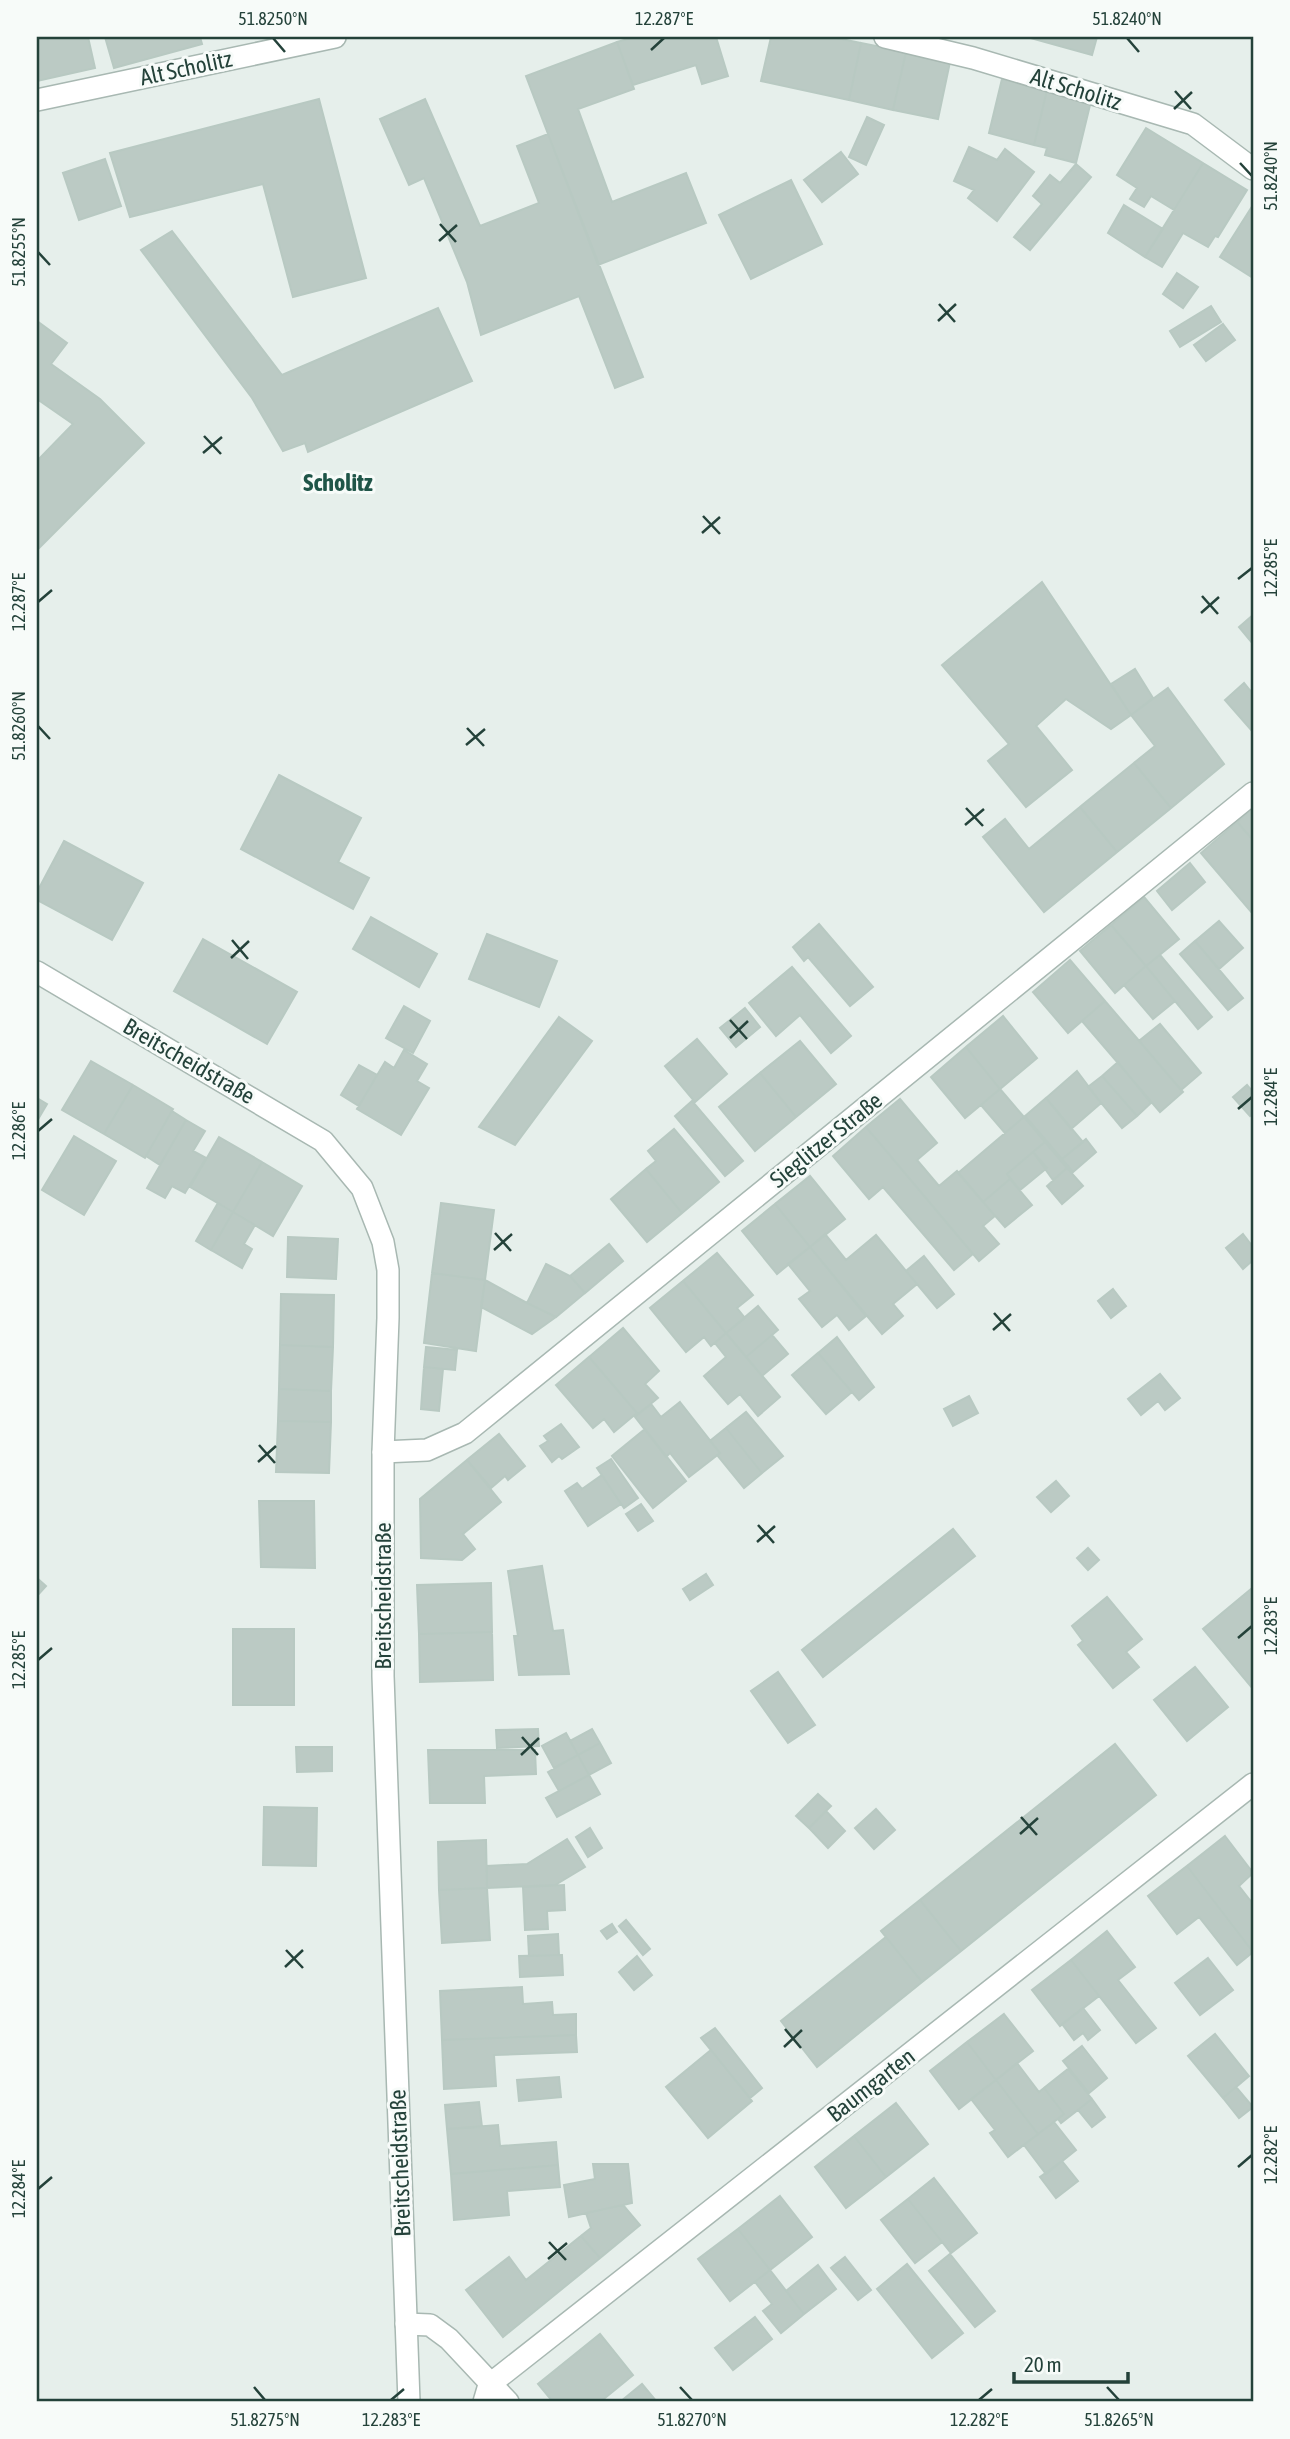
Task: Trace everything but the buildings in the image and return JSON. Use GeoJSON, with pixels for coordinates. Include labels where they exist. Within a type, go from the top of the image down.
{"type":"FeatureCollection","features":[{"type":"Feature","properties":{"kind":"street","name":"Alt Scholitz"},"geometry":{"type":"LineString","coordinates":[[37,100],[335,37]]}},
{"type":"Feature","properties":{"kind":"street","name":"Alt Scholitz"},"geometry":{"type":"LineString","coordinates":[[885,37],[973,58],[1193,124],[1253,169]]}},
{"type":"Feature","properties":{"kind":"street","name":"Sieglitzer Straße"},"geometry":{"type":"LineString","coordinates":[[383,1452],[427,1450],[465,1433],[1253,793]]}},
{"type":"Feature","properties":{"kind":"street","name":"Breitscheidstraße"},"geometry":{"type":"LineString","coordinates":[[37,972],[297,1123],[323,1141],[362,1188],[383,1242],[388,1270],[383,1452],[383,1690],[409,2402]]}},
{"type":"Feature","properties":{"kind":"street","name":"Baumgarten"},"geometry":{"type":"LineString","coordinates":[[486,2393],[1253,1784]]}},
{"type":"Feature","properties":{"kind":"street"},"geometry":{"type":"LineString","coordinates":[[406,2324],[430,2326],[449,2339],[486,2393],[508,2402]]}},
{"type":"Feature","properties":{"kind":"district","name":"Scholitz"},"geometry":{"type":"Point","coordinates":[338,483]}}]}
